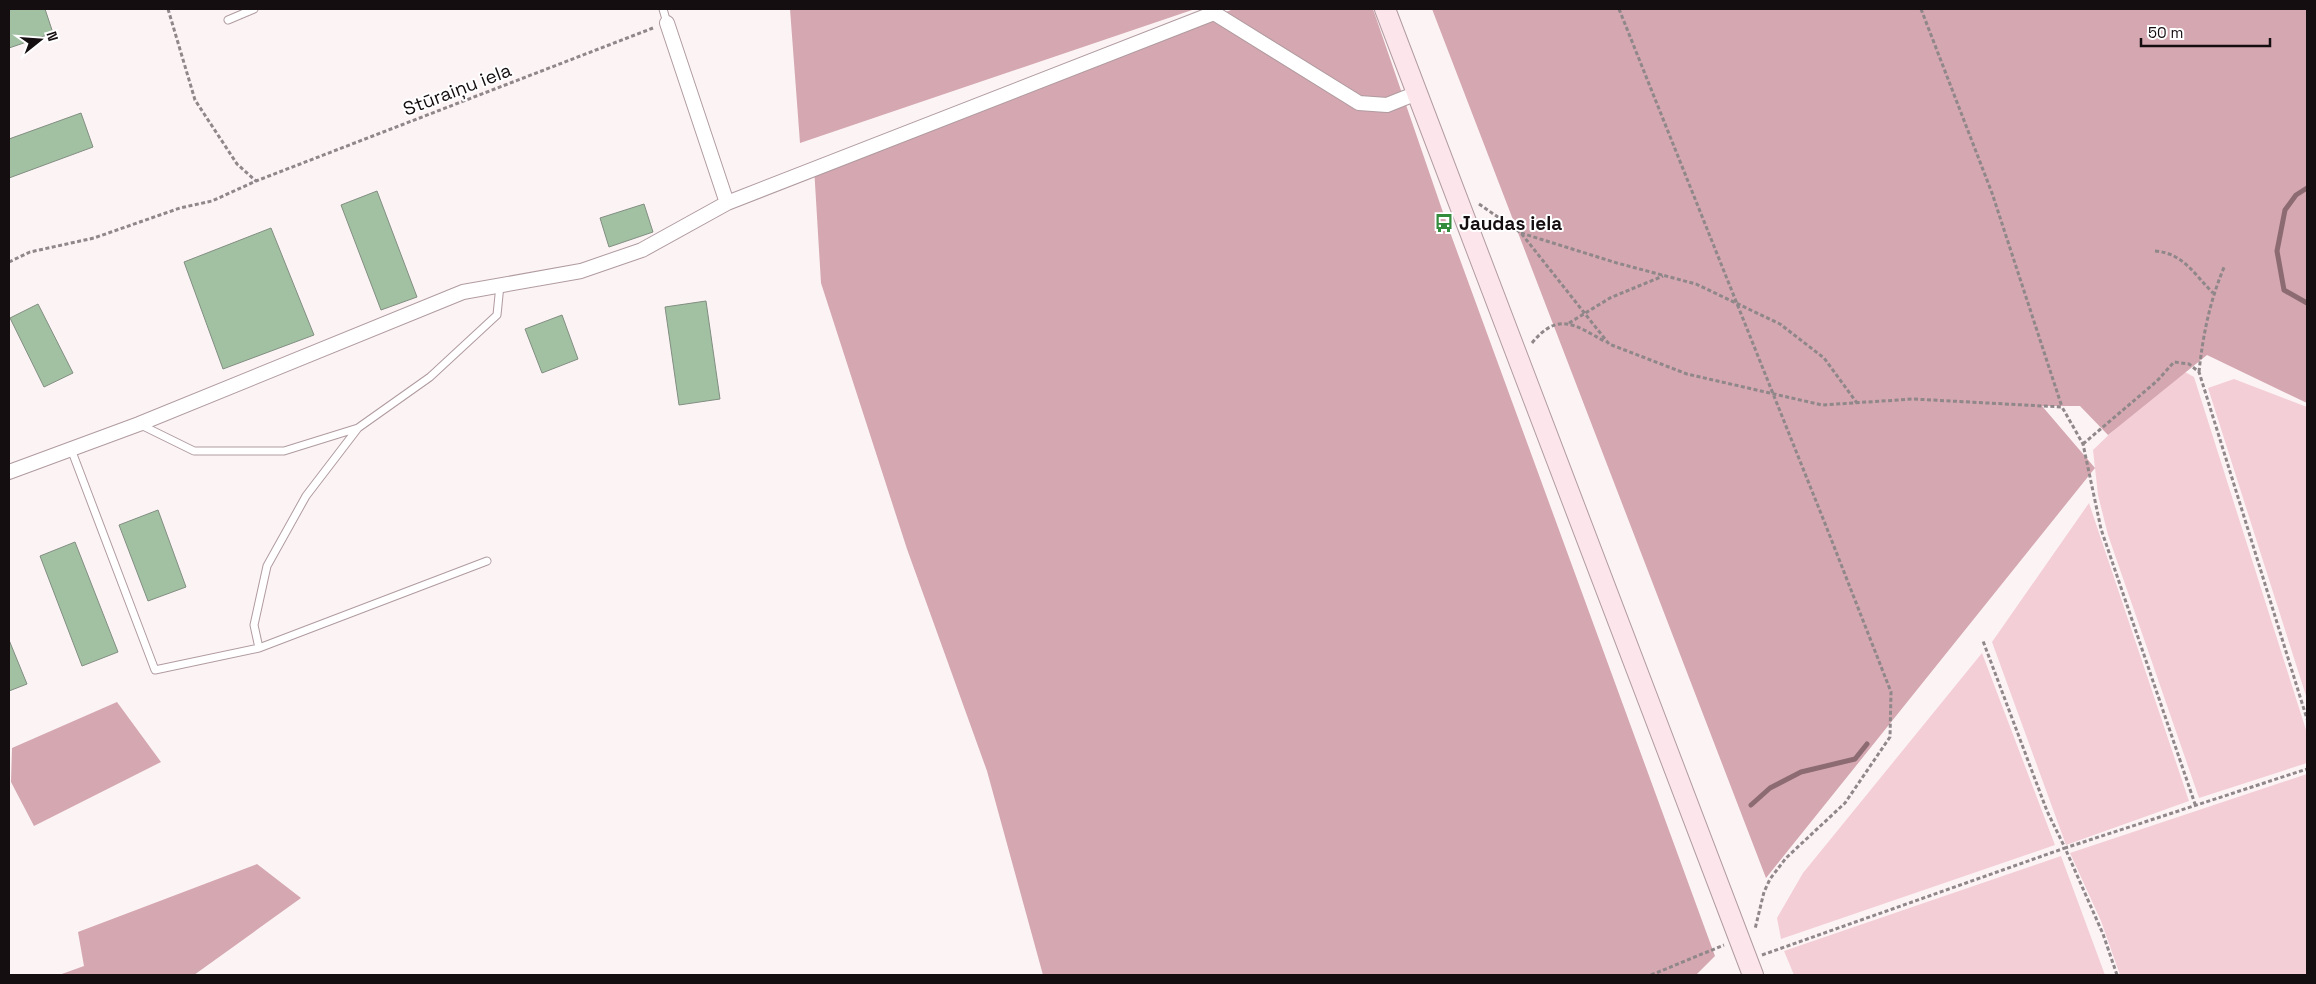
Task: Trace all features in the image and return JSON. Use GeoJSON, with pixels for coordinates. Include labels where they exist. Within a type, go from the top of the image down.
{"type":"FeatureCollection","features":[{"type":"Feature","properties":{"kind":"main road"},"geometry":{"type":"LineString","coordinates":[[1385,9],[1751,968]]}},
{"type":"Feature","properties":{"kind":"street"},"geometry":{"type":"LineString","coordinates":[[9,472],[139,424],[463,292],[581,271],[634,253],[727,203],[1214,12],[1359,103],[1387,105],[1417,93]]}},
{"type":"Feature","properties":{"kind":"street"},"geometry":{"type":"LineString","coordinates":[[667,23],[727,203]]}},
{"type":"Feature","properties":{"kind":"lane"},"geometry":{"type":"LineString","coordinates":[[228,20],[254,9]]}},
{"type":"Feature","properties":{"kind":"lane"},"geometry":{"type":"LineString","coordinates":[[663,9],[667,23]]}},
{"type":"Feature","properties":{"kind":"lane"},"geometry":{"type":"LineString","coordinates":[[259,648],[254,625],[266,566],[306,496],[358,428],[430,377],[497,315],[500,286]]}},
{"type":"Feature","properties":{"kind":"lane"},"geometry":{"type":"LineString","coordinates":[[139,424],[194,451],[284,451],[358,428]]}},
{"type":"Feature","properties":{"kind":"lane"},"geometry":{"type":"LineString","coordinates":[[71,448],[155,670],[259,648],[487,561]]}},
{"type":"Feature","properties":{"kind":"path"},"geometry":{"type":"LineString","coordinates":[[168,9],[195,100],[237,164],[256,181]]}},
{"type":"Feature","properties":{"kind":"path"},"geometry":{"type":"LineString","coordinates":[[1619,9],[1890,692],[1890,737],[1845,803],[1786,858],[1770,879],[1764,892],[1754,933],[1651,975]]}},
{"type":"Feature","properties":{"kind":"path"},"geometry":{"type":"LineString","coordinates":[[1921,9],[1992,193],[2062,407],[2083,444],[2100,529],[2195,804]]}},
{"type":"Feature","properties":{"kind":"path","name":"Stūraiņu iela"},"geometry":{"type":"LineString","coordinates":[[9,262],[30,252],[94,238],[180,208],[212,201],[256,181],[667,23]]}},
{"type":"Feature","properties":{"kind":"path"},"geometry":{"type":"LineString","coordinates":[[1458,201],[1478,204],[1521,233],[1696,284],[1780,324],[1824,358],[1858,403]]}},
{"type":"Feature","properties":{"kind":"path"},"geometry":{"type":"LineString","coordinates":[[1521,233],[1609,344]]}},
{"type":"Feature","properties":{"kind":"path"},"geometry":{"type":"LineString","coordinates":[[2155,251],[2168,252],[2182,260],[2213,292]]}},
{"type":"Feature","properties":{"kind":"path"},"geometry":{"type":"LineString","coordinates":[[2225,264],[2213,292],[2202,336],[2198,372],[2307,719]]}},
{"type":"Feature","properties":{"kind":"path"},"geometry":{"type":"LineString","coordinates":[[1519,359],[1540,332],[1556,324],[1569,323],[1610,298],[1664,276]]}},
{"type":"Feature","properties":{"kind":"path"},"geometry":{"type":"LineString","coordinates":[[1569,323],[1609,344],[1687,374],[1822,406],[1913,399],[2062,407]]}},
{"type":"Feature","properties":{"kind":"path"},"geometry":{"type":"LineString","coordinates":[[2083,444],[2157,380],[2174,362],[2189,364],[2198,372]]}},
{"type":"Feature","properties":{"kind":"path"},"geometry":{"type":"LineString","coordinates":[[1983,641],[2047,811],[2103,934],[2117,975]]}},
{"type":"Feature","properties":{"kind":"path"},"geometry":{"type":"LineString","coordinates":[[1751,968],[2065,848],[2307,769]]}},
{"type":"Feature","properties":{"kind":"shaded area"},"geometry":{"type":"Polygon","coordinates":[[[790,9],[1195,9],[800,143],[790,9]]]}},
{"type":"Feature","properties":{"kind":"shaded area"},"geometry":{"type":"Polygon","coordinates":[[[1234,9],[1373,9],[1447,224],[1715,956],[1696,975],[1043,975],[987,771],[907,549],[821,283],[814,167],[909,124],[1234,9]]]}},
{"type":"Feature","properties":{"kind":"shaded area"},"geometry":{"type":"Polygon","coordinates":[[[1432,9],[2307,9],[2307,403],[2207,355],[2108,435],[2080,406],[2042,406],[2095,468],[1766,878],[1432,9]]]}},
{"type":"Feature","properties":{"kind":"shaded area"},"geometry":{"type":"Polygon","coordinates":[[[2178,368],[2194,377],[2307,733],[2307,763],[2199,798],[2108,535],[2098,495],[2093,450],[2178,368]]]}},
{"type":"Feature","properties":{"kind":"shaded area"},"geometry":{"type":"Polygon","coordinates":[[[2234,379],[2307,407],[2307,699],[2208,388],[2234,379]]]}},
{"type":"Feature","properties":{"kind":"shaded area"},"geometry":{"type":"Polygon","coordinates":[[[2089,503],[2189,801],[2066,845],[1992,642],[2089,503]]]}},
{"type":"Feature","properties":{"kind":"shaded area"},"geometry":{"type":"Polygon","coordinates":[[[1982,653],[2055,845],[1781,939],[1777,918],[1803,873],[1982,653]]]}},
{"type":"Feature","properties":{"kind":"shaded area"},"geometry":{"type":"Polygon","coordinates":[[[117,702],[161,762],[34,826],[11,782],[12,748],[117,702]]]}},
{"type":"Feature","properties":{"kind":"shaded area"},"geometry":{"type":"Polygon","coordinates":[[[2307,774],[2307,975],[2120,975],[2101,921],[2070,853],[2307,774]]]}},
{"type":"Feature","properties":{"kind":"shaded area"},"geometry":{"type":"Polygon","coordinates":[[[2061,856],[2105,975],[1794,975],[1784,951],[2061,856]]]}},
{"type":"Feature","properties":{"kind":"shaded area"},"geometry":{"type":"Polygon","coordinates":[[[257,864],[301,898],[194,975],[59,975],[84,966],[78,932],[257,864]]]}},
{"type":"Feature","properties":{"kind":"building"},"geometry":{"type":"Polygon","coordinates":[[[9,9],[45,9],[53,33],[9,48],[9,9]]]}},
{"type":"Feature","properties":{"kind":"building"},"geometry":{"type":"Polygon","coordinates":[[[81,113],[93,147],[9,178],[9,139],[81,113]]]}},
{"type":"Feature","properties":{"kind":"building"},"geometry":{"type":"Polygon","coordinates":[[[377,191],[417,297],[381,310],[341,205],[377,191]]]}},
{"type":"Feature","properties":{"kind":"building"},"geometry":{"type":"Polygon","coordinates":[[[644,204],[653,232],[609,247],[600,218],[644,204]]]}},
{"type":"Feature","properties":{"kind":"building"},"geometry":{"type":"Polygon","coordinates":[[[271,228],[314,335],[223,369],[184,262],[271,228]]]}},
{"type":"Feature","properties":{"kind":"building"},"geometry":{"type":"Polygon","coordinates":[[[706,301],[720,399],[679,405],[665,307],[706,301]]]}},
{"type":"Feature","properties":{"kind":"building"},"geometry":{"type":"Polygon","coordinates":[[[38,304],[73,373],[44,387],[10,318],[38,304]]]}},
{"type":"Feature","properties":{"kind":"building"},"geometry":{"type":"Polygon","coordinates":[[[562,315],[578,359],[542,373],[525,329],[562,315]]]}},
{"type":"Feature","properties":{"kind":"building"},"geometry":{"type":"Polygon","coordinates":[[[158,510],[186,587],[148,601],[119,525],[158,510]]]}},
{"type":"Feature","properties":{"kind":"building"},"geometry":{"type":"Polygon","coordinates":[[[75,542],[118,652],[82,666],[40,556],[75,542]]]}},
{"type":"Feature","properties":{"kind":"building"},"geometry":{"type":"Polygon","coordinates":[[[9,640],[27,684],[9,691],[9,640]]]}},
{"type":"Feature","properties":{"kind":"waterway"},"geometry":{"type":"LineString","coordinates":[[2307,188],[2296,195],[2285,210],[2277,251],[2284,290],[2307,303]]}},
{"type":"Feature","properties":{"kind":"waterway"},"geometry":{"type":"LineString","coordinates":[[1751,805],[1770,788],[1801,772],[1855,759],[1867,744]]}},
{"type":"Feature","properties":{"kind":"place","name":"Jaudas iela"},"geometry":{"type":"Point","coordinates":[1444,223]}}]}
